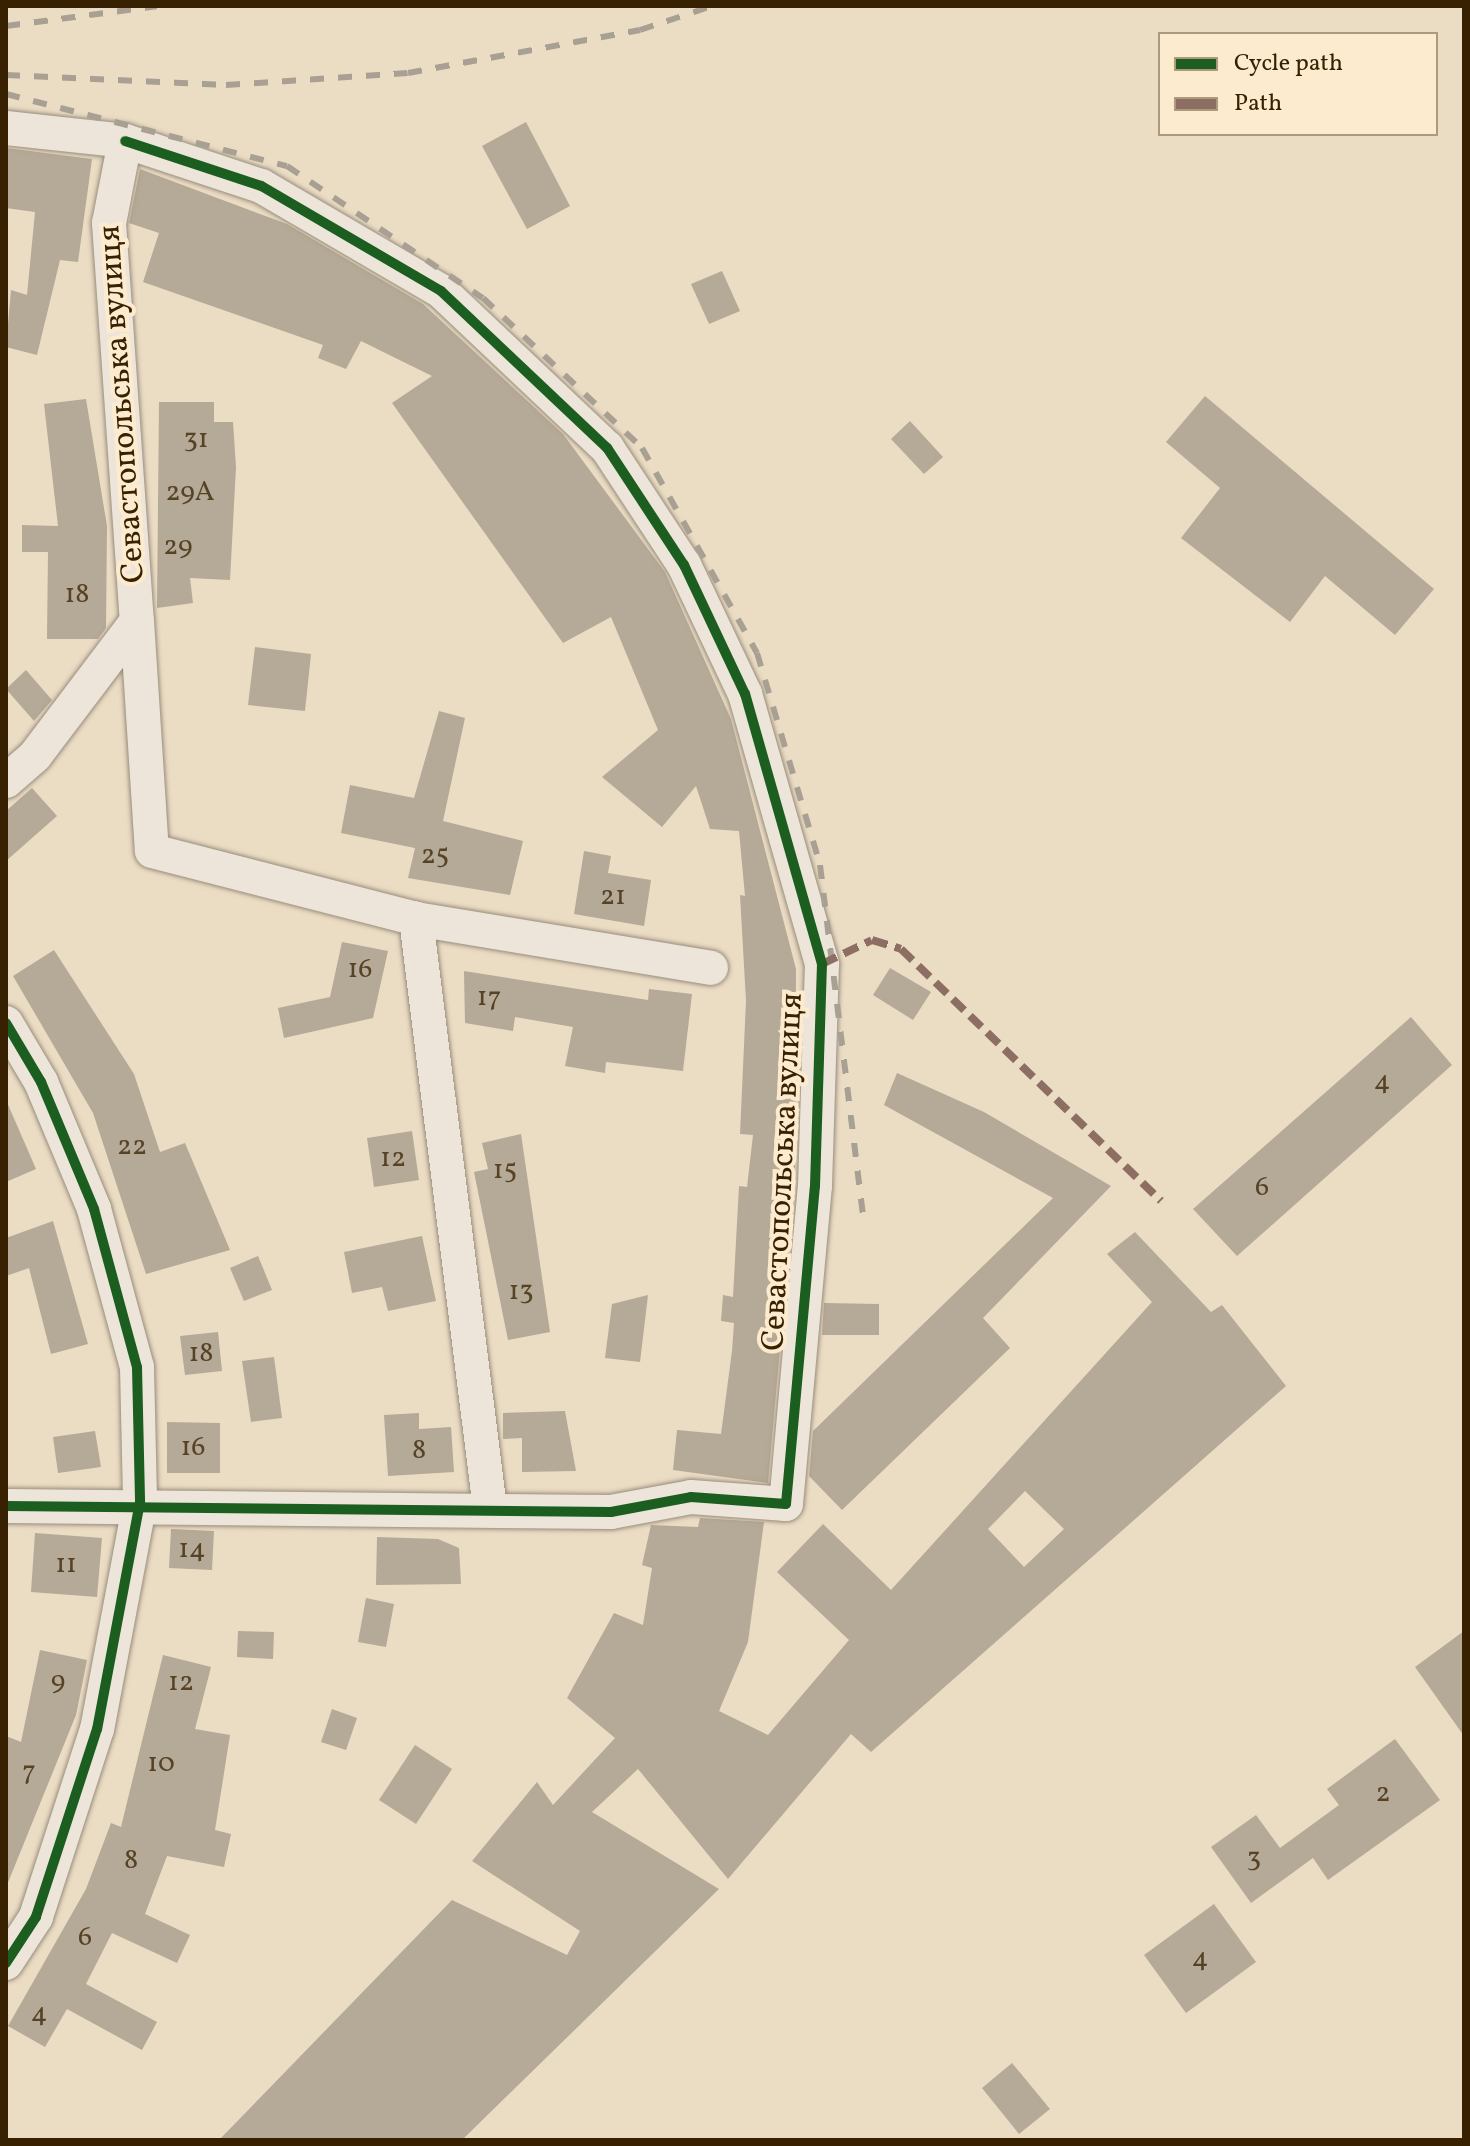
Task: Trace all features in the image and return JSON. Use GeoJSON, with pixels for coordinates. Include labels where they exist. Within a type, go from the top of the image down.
{"type":"FeatureCollection","features":[{"type":"Feature","properties":{"kind":"street","name":"Севастопольська вулиця"},"geometry":{"type":"LineString","coordinates":[[6,128],[125,141],[261,186],[441,291],[532,369],[607,448],[684,565],[745,694],[822,964],[815,1186],[786,1504],[691,1497],[611,1512],[140,1502],[6,1506]]}},
{"type":"Feature","properties":{"kind":"street","name":"Севастопольська вулиця"},"geometry":{"type":"LineString","coordinates":[[125,141],[109,223],[152,851],[416,919],[711,968]]}},
{"type":"Feature","properties":{"kind":"street","name":"Севастопольська вулиця"},"geometry":{"type":"LineString","coordinates":[[6,781],[35,756],[137,621]]}},
{"type":"Feature","properties":{"kind":"street"},"geometry":{"type":"LineString","coordinates":[[416,919],[490,1509]]}},
{"type":"Feature","properties":{"kind":"street"},"geometry":{"type":"LineString","coordinates":[[6,1023],[41,1082],[94,1209],[137,1367],[140,1502],[97,1729],[36,1917],[6,1963]]}},
{"type":"Feature","properties":{"kind":"building"},"geometry":{"type":"Polygon","coordinates":[[[526,122],[570,206],[527,229],[482,146],[526,122]]]}},
{"type":"Feature","properties":{"kind":"building"},"geometry":{"type":"Polygon","coordinates":[[[6,148],[92,159],[78,262],[60,260],[37,355],[6,347],[11,290],[27,295],[35,212],[6,208],[6,148]]]}},
{"type":"Feature","properties":{"kind":"building"},"geometry":{"type":"Polygon","coordinates":[[[140,169],[287,224],[423,304],[563,434],[665,572],[731,719],[796,969],[795,1181],[768,1483],[673,1470],[677,1430],[721,1434],[732,1351],[734,1323],[721,1321],[723,1295],[733,1297],[739,1186],[747,1187],[753,1135],[740,1134],[746,1001],[740,895],[745,896],[739,831],[710,829],[696,786],[662,827],[602,777],[658,730],[611,617],[563,643],[392,403],[432,376],[361,341],[346,369],[318,358],[323,345],[143,282],[159,233],[129,223],[140,169]]]}},
{"type":"Feature","properties":{"kind":"building"},"geometry":{"type":"Polygon","coordinates":[[[722,271],[740,311],[709,324],[691,284],[722,271]]]}},
{"type":"Feature","properties":{"kind":"building"},"geometry":{"type":"Polygon","coordinates":[[[1205,396],[1434,589],[1395,635],[1325,576],[1290,622],[1181,538],[1220,488],[1166,442],[1205,396]]]}},
{"type":"Feature","properties":{"kind":"building"},"geometry":{"type":"Polygon","coordinates":[[[86,399],[107,526],[106,628],[98,639],[47,639],[48,552],[22,552],[22,525],[58,526],[44,404],[86,399]]]}},
{"type":"Feature","properties":{"kind":"building"},"geometry":{"type":"Polygon","coordinates":[[[159,402],[214,402],[214,422],[233,422],[236,467],[230,580],[190,578],[193,603],[157,608],[159,402]]]}},
{"type":"Feature","properties":{"kind":"building"},"geometry":{"type":"Polygon","coordinates":[[[910,421],[943,457],[924,474],[891,439],[910,421]]]}},
{"type":"Feature","properties":{"kind":"building"},"geometry":{"type":"Polygon","coordinates":[[[255,647],[311,654],[305,711],[248,705],[255,647]]]}},
{"type":"Feature","properties":{"kind":"building"},"geometry":{"type":"Polygon","coordinates":[[[26,670],[52,700],[34,721],[6,689],[26,670]]]}},
{"type":"Feature","properties":{"kind":"building"},"geometry":{"type":"Polygon","coordinates":[[[439,711],[465,718],[443,821],[523,841],[510,895],[408,878],[415,848],[341,833],[350,785],[414,798],[439,711]]]}},
{"type":"Feature","properties":{"kind":"building"},"geometry":{"type":"Polygon","coordinates":[[[32,788],[57,816],[6,861],[6,811],[32,788]]]}},
{"type":"Feature","properties":{"kind":"building"},"geometry":{"type":"Polygon","coordinates":[[[584,851],[611,856],[608,873],[651,880],[644,926],[574,914],[584,851]]]}},
{"type":"Feature","properties":{"kind":"building"},"geometry":{"type":"Polygon","coordinates":[[[342,942],[388,951],[373,1018],[284,1038],[278,1008],[330,997],[342,942]]]}},
{"type":"Feature","properties":{"kind":"building"},"geometry":{"type":"Polygon","coordinates":[[[54,950],[134,1074],[160,1152],[185,1143],[230,1250],[146,1274],[93,1113],[13,976],[54,950]]]}},
{"type":"Feature","properties":{"kind":"building"},"geometry":{"type":"Polygon","coordinates":[[[890,968],[931,992],[913,1020],[873,995],[890,968]]]}},
{"type":"Feature","properties":{"kind":"building"},"geometry":{"type":"Polygon","coordinates":[[[464,971],[648,1000],[649,989],[692,994],[683,1071],[606,1062],[605,1073],[565,1066],[573,1027],[515,1017],[513,1031],[465,1023],[464,971]]]}},
{"type":"Feature","properties":{"kind":"building"},"geometry":{"type":"Polygon","coordinates":[[[1411,1017],[1452,1065],[1237,1256],[1193,1209],[1411,1017]]]}},
{"type":"Feature","properties":{"kind":"building"},"geometry":{"type":"Polygon","coordinates":[[[897,1073],[984,1112],[1111,1186],[983,1318],[1010,1348],[842,1510],[809,1476],[813,1431],[1053,1198],[884,1105],[897,1073]]]}},
{"type":"Feature","properties":{"kind":"building"},"geometry":{"type":"Polygon","coordinates":[[[6,1100],[36,1169],[6,1182],[6,1100]]]}},
{"type":"Feature","properties":{"kind":"building"},"geometry":{"type":"Polygon","coordinates":[[[412,1131],[419,1180],[374,1187],[367,1138],[412,1131]]]}},
{"type":"Feature","properties":{"kind":"building"},"geometry":{"type":"Polygon","coordinates":[[[521,1134],[550,1332],[508,1340],[474,1172],[488,1169],[482,1143],[521,1134]]]}},
{"type":"Feature","properties":{"kind":"building"},"geometry":{"type":"Polygon","coordinates":[[[53,1221],[88,1344],[51,1354],[29,1268],[6,1276],[6,1238],[53,1221]]]}},
{"type":"Feature","properties":{"kind":"building"},"geometry":{"type":"Polygon","coordinates":[[[1135,1232],[1211,1312],[1222,1305],[1286,1386],[871,1752],[851,1734],[728,1879],[638,1769],[592,1812],[719,1889],[462,2140],[219,2140],[452,1900],[567,1955],[580,1931],[472,1861],[537,1782],[553,1805],[615,1738],[567,1698],[614,1613],[643,1625],[652,1568],[642,1565],[651,1525],[698,1527],[700,1518],[764,1522],[748,1642],[719,1711],[768,1735],[849,1640],[777,1572],[823,1524],[891,1590],[1152,1302],[1107,1254],[1135,1232]],[[1025,1491],[988,1529],[1024,1567],[1064,1529],[1025,1491]]]}},
{"type":"Feature","properties":{"kind":"building"},"geometry":{"type":"Polygon","coordinates":[[[422,1236],[436,1301],[388,1311],[382,1287],[352,1293],[344,1252],[422,1236]]]}},
{"type":"Feature","properties":{"kind":"building"},"geometry":{"type":"Polygon","coordinates":[[[258,1256],[272,1290],[244,1301],[230,1268],[258,1256]]]}},
{"type":"Feature","properties":{"kind":"building"},"geometry":{"type":"Polygon","coordinates":[[[648,1295],[640,1362],[605,1358],[612,1304],[648,1295]]]}},
{"type":"Feature","properties":{"kind":"building"},"geometry":{"type":"Polygon","coordinates":[[[824,1303],[879,1304],[879,1335],[822,1335],[824,1303]]]}},
{"type":"Feature","properties":{"kind":"building"},"geometry":{"type":"Polygon","coordinates":[[[218,1332],[222,1371],[185,1375],[180,1336],[218,1332]]]}},
{"type":"Feature","properties":{"kind":"building"},"geometry":{"type":"Polygon","coordinates":[[[274,1357],[282,1418],[251,1422],[242,1361],[274,1357]]]}},
{"type":"Feature","properties":{"kind":"building"},"geometry":{"type":"Polygon","coordinates":[[[565,1411],[576,1471],[522,1472],[522,1438],[503,1439],[503,1413],[565,1411]]]}},
{"type":"Feature","properties":{"kind":"building"},"geometry":{"type":"Polygon","coordinates":[[[419,1413],[419,1429],[451,1427],[454,1472],[388,1476],[384,1415],[419,1413]]]}},
{"type":"Feature","properties":{"kind":"building"},"geometry":{"type":"Polygon","coordinates":[[[167,1422],[220,1423],[220,1473],[167,1473],[167,1422]]]}},
{"type":"Feature","properties":{"kind":"building"},"geometry":{"type":"Polygon","coordinates":[[[95,1431],[101,1467],[58,1473],[53,1437],[95,1431]]]}},
{"type":"Feature","properties":{"kind":"building"},"geometry":{"type":"Polygon","coordinates":[[[171,1529],[214,1531],[212,1570],[169,1568],[171,1529]]]}},
{"type":"Feature","properties":{"kind":"building"},"geometry":{"type":"Polygon","coordinates":[[[35,1533],[102,1538],[97,1597],[31,1592],[35,1533]]]}},
{"type":"Feature","properties":{"kind":"building"},"geometry":{"type":"Polygon","coordinates":[[[377,1537],[438,1539],[459,1548],[461,1584],[376,1585],[377,1537]]]}},
{"type":"Feature","properties":{"kind":"building"},"geometry":{"type":"Polygon","coordinates":[[[366,1598],[394,1604],[386,1647],[358,1642],[366,1598]]]}},
{"type":"Feature","properties":{"kind":"building"},"geometry":{"type":"Polygon","coordinates":[[[238,1631],[274,1632],[273,1659],[237,1657],[238,1631]]]}},
{"type":"Feature","properties":{"kind":"building"},"geometry":{"type":"Polygon","coordinates":[[[1464,1631],[1464,1736],[1415,1667],[1464,1631]]]}},
{"type":"Feature","properties":{"kind":"building"},"geometry":{"type":"Polygon","coordinates":[[[40,1650],[87,1660],[76,1715],[7,1885],[6,1736],[21,1742],[40,1650]]]}},
{"type":"Feature","properties":{"kind":"building"},"geometry":{"type":"Polygon","coordinates":[[[163,1655],[211,1667],[195,1729],[230,1735],[215,1830],[231,1834],[224,1867],[167,1856],[145,1914],[190,1935],[177,1963],[112,1933],[86,1984],[157,2022],[142,2050],[67,2009],[45,2047],[8,2026],[86,1889],[111,1823],[121,1827],[163,1655]]]}},
{"type":"Feature","properties":{"kind":"building"},"geometry":{"type":"Polygon","coordinates":[[[332,1709],[357,1718],[346,1750],[321,1742],[332,1709]]]}},
{"type":"Feature","properties":{"kind":"building"},"geometry":{"type":"Polygon","coordinates":[[[1395,1739],[1440,1800],[1328,1880],[1313,1858],[1251,1903],[1211,1847],[1256,1815],[1280,1848],[1339,1805],[1327,1789],[1395,1739]]]}},
{"type":"Feature","properties":{"kind":"building"},"geometry":{"type":"Polygon","coordinates":[[[415,1745],[452,1769],[416,1824],[379,1800],[415,1745]]]}},
{"type":"Feature","properties":{"kind":"building"},"geometry":{"type":"Polygon","coordinates":[[[1214,1904],[1256,1962],[1186,2013],[1144,1955],[1214,1904]]]}},
{"type":"Feature","properties":{"kind":"building"},"geometry":{"type":"Polygon","coordinates":[[[1012,2063],[1050,2109],[1019,2134],[982,2088],[1012,2063]]]}},
{"type":"Feature","properties":{"kind":"railway"},"geometry":{"type":"LineString","coordinates":[[6,26],[157,6]]}},
{"type":"Feature","properties":{"kind":"railway"},"geometry":{"type":"LineString","coordinates":[[6,75],[226,85],[408,73],[640,30],[712,6]]}},
{"type":"Feature","properties":{"kind":"railway"},"geometry":{"type":"LineString","coordinates":[[6,94],[287,166],[483,298],[642,448],[757,653],[820,865],[864,1224]]}},
{"type":"Feature","properties":{"kind":"marked path"},"geometry":{"type":"LineString","coordinates":[[822,964],[872,940],[901,949],[1161,1201]]}},
{"type":"Feature","properties":{"kind":"cycle path"},"geometry":{"type":"LineString","coordinates":[[6,1506],[611,1512],[691,1497],[786,1504],[815,1186],[822,964],[745,694],[684,565],[607,448],[441,291],[261,186],[125,141]]}},
{"type":"Feature","properties":{"kind":"cycle path"},"geometry":{"type":"LineString","coordinates":[[6,1023],[41,1082],[94,1209],[137,1367],[140,1502],[97,1729],[36,1917],[6,1963]]}}]}
